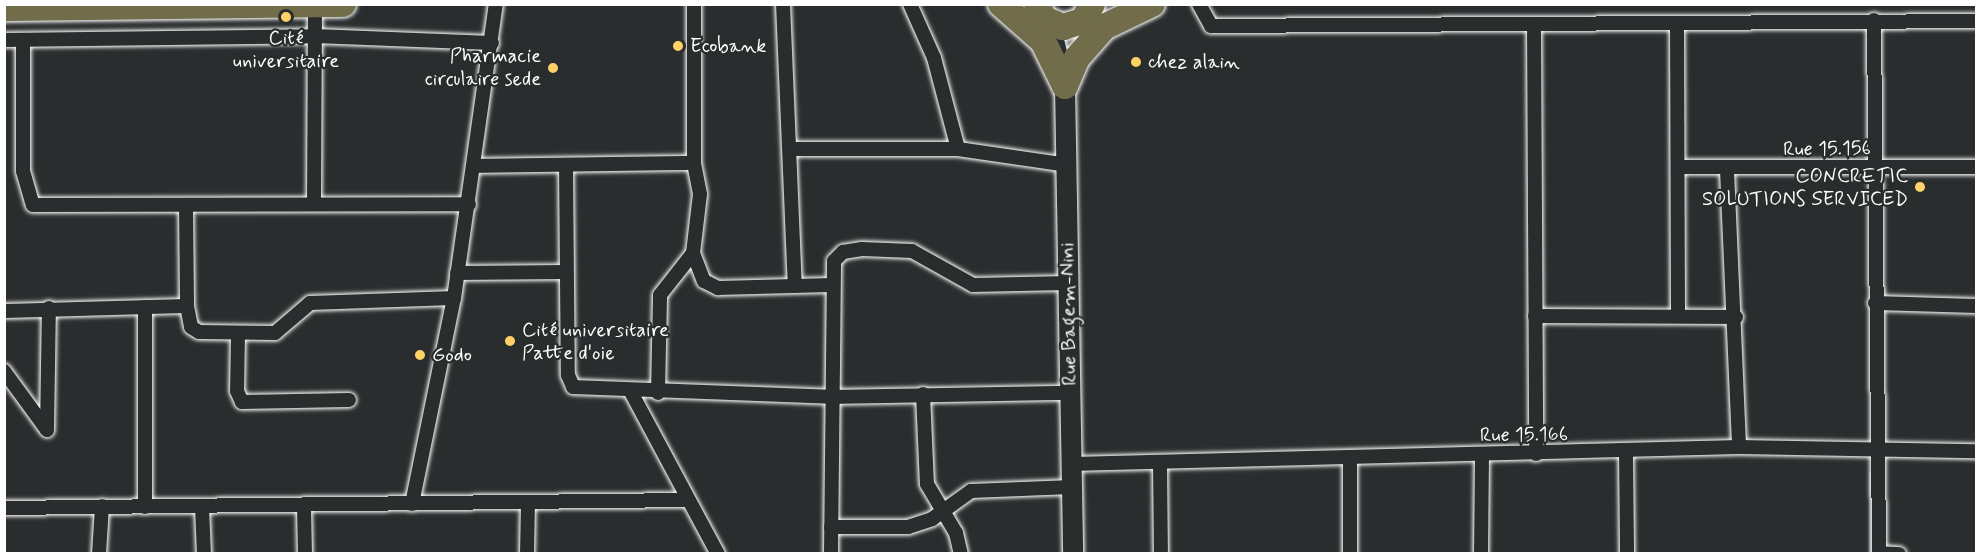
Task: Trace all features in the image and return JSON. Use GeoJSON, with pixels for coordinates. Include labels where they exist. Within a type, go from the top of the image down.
{"type":"FeatureCollection","features":[{"type":"Feature","properties":{"kind":"highway"},"geometry":{"type":"LineString","coordinates":[[4,8],[343,4]]}},
{"type":"Feature","properties":{"kind":"highway"},"geometry":{"type":"LineString","coordinates":[[1001,4],[1044,15],[1086,15],[1114,4]]}},
{"type":"Feature","properties":{"kind":"highway"},"geometry":{"type":"LineString","coordinates":[[1001,4],[1043,41],[1065,80]]}},
{"type":"Feature","properties":{"kind":"highway"},"geometry":{"type":"LineString","coordinates":[[1065,80],[1077,58],[1104,27],[1152,4]]}},
{"type":"Feature","properties":{"kind":"street"},"geometry":{"type":"LineString","coordinates":[[412,504],[454,298],[475,166],[496,4]]}},
{"type":"Feature","properties":{"kind":"street"},"geometry":{"type":"LineString","coordinates":[[694,4],[694,163],[700,194],[693,253],[704,281],[718,288],[831,285]]}},
{"type":"Feature","properties":{"kind":"street"},"geometry":{"type":"LineString","coordinates":[[783,4],[792,149],[795,286]]}},
{"type":"Feature","properties":{"kind":"street"},"geometry":{"type":"LineString","coordinates":[[910,4],[934,58],[958,149]]}},
{"type":"Feature","properties":{"kind":"street"},"geometry":{"type":"LineString","coordinates":[[1199,4],[1211,26],[1977,21]]}},
{"type":"Feature","properties":{"kind":"street"},"geometry":{"type":"LineString","coordinates":[[314,201],[315,6]]}},
{"type":"Feature","properties":{"kind":"street"},"geometry":{"type":"LineString","coordinates":[[1044,15],[1065,80]]}},
{"type":"Feature","properties":{"kind":"street"},"geometry":{"type":"LineString","coordinates":[[1065,80],[1086,15]]}},
{"type":"Feature","properties":{"kind":"street"},"geometry":{"type":"LineString","coordinates":[[1874,20],[1876,451],[1879,553],[1899,554]]}},
{"type":"Feature","properties":{"kind":"street"},"geometry":{"type":"LineString","coordinates":[[1677,23],[1678,315]]}},
{"type":"Feature","properties":{"kind":"street"},"geometry":{"type":"LineString","coordinates":[[1534,24],[1536,454]]}},
{"type":"Feature","properties":{"kind":"street"},"geometry":{"type":"LineString","coordinates":[[4,40],[315,36],[492,43]]}},
{"type":"Feature","properties":{"kind":"street"},"geometry":{"type":"LineString","coordinates":[[23,40],[23,171],[33,205],[186,205],[314,201],[469,204]]}},
{"type":"Feature","properties":{"kind":"street","name":"Rue Bagem-Nini"},"geometry":{"type":"LineString","coordinates":[[1065,80],[1072,554]]}},
{"type":"Feature","properties":{"kind":"street"},"geometry":{"type":"LineString","coordinates":[[792,149],[958,149],[1068,165]]}},
{"type":"Feature","properties":{"kind":"street"},"geometry":{"type":"LineString","coordinates":[[475,166],[694,163]]}},
{"type":"Feature","properties":{"kind":"street"},"geometry":{"type":"LineString","coordinates":[[566,165],[569,381],[580,389],[830,397],[1070,393]]}},
{"type":"Feature","properties":{"kind":"street","name":"Rue 15.156"},"geometry":{"type":"LineString","coordinates":[[1678,167],[1727,170],[1977,167]]}},
{"type":"Feature","properties":{"kind":"street"},"geometry":{"type":"LineString","coordinates":[[1727,170],[1736,317],[1739,447]]}},
{"type":"Feature","properties":{"kind":"street"},"geometry":{"type":"LineString","coordinates":[[186,205],[187,306],[191,327],[199,332],[238,336],[283,331],[299,307],[310,303],[454,298]]}},
{"type":"Feature","properties":{"kind":"street"},"geometry":{"type":"LineString","coordinates":[[831,554],[831,285],[834,261],[843,252],[862,249],[920,253],[963,283],[982,287],[1068,283]]}},
{"type":"Feature","properties":{"kind":"street"},"geometry":{"type":"LineString","coordinates":[[658,393],[660,296],[693,253]]}},
{"type":"Feature","properties":{"kind":"street"},"geometry":{"type":"LineString","coordinates":[[457,273],[567,272]]}},
{"type":"Feature","properties":{"kind":"street"},"geometry":{"type":"LineString","coordinates":[[1875,303],[1977,306]]}},
{"type":"Feature","properties":{"kind":"street"},"geometry":{"type":"LineString","coordinates":[[4,311],[187,306]]}},
{"type":"Feature","properties":{"kind":"street"},"geometry":{"type":"LineString","coordinates":[[145,307],[146,507]]}},
{"type":"Feature","properties":{"kind":"street"},"geometry":{"type":"LineString","coordinates":[[4,370],[47,430],[49,308]]}},
{"type":"Feature","properties":{"kind":"street"},"geometry":{"type":"LineString","coordinates":[[1535,316],[1736,317]]}},
{"type":"Feature","properties":{"kind":"street"},"geometry":{"type":"LineString","coordinates":[[238,336],[237,391],[242,402],[349,400]]}},
{"type":"Feature","properties":{"kind":"street"},"geometry":{"type":"LineString","coordinates":[[631,392],[718,554]]}},
{"type":"Feature","properties":{"kind":"street"},"geometry":{"type":"LineString","coordinates":[[924,394],[927,484],[956,533],[961,554]]}},
{"type":"Feature","properties":{"kind":"street","name":"Rue 15.166"},"geometry":{"type":"LineString","coordinates":[[1071,464],[1482,454],[1626,453],[1739,447],[1977,451]]}},
{"type":"Feature","properties":{"kind":"street"},"geometry":{"type":"LineString","coordinates":[[1626,453],[1627,554]]}},
{"type":"Feature","properties":{"kind":"street"},"geometry":{"type":"LineString","coordinates":[[1481,554],[1482,454]]}},
{"type":"Feature","properties":{"kind":"street"},"geometry":{"type":"LineString","coordinates":[[1350,458],[1350,554]]}},
{"type":"Feature","properties":{"kind":"street"},"geometry":{"type":"LineString","coordinates":[[1160,463],[1161,554]]}},
{"type":"Feature","properties":{"kind":"street"},"geometry":{"type":"LineString","coordinates":[[831,527],[908,527],[941,511],[972,491],[1072,487]]}},
{"type":"Feature","properties":{"kind":"street"},"geometry":{"type":"LineString","coordinates":[[4,508],[304,507],[687,500]]}},
{"type":"Feature","properties":{"kind":"street"},"geometry":{"type":"LineString","coordinates":[[527,554],[528,504]]}},
{"type":"Feature","properties":{"kind":"street"},"geometry":{"type":"LineString","coordinates":[[99,554],[102,506]]}},
{"type":"Feature","properties":{"kind":"street"},"geometry":{"type":"LineString","coordinates":[[202,507],[204,554]]}},
{"type":"Feature","properties":{"kind":"street"},"geometry":{"type":"LineString","coordinates":[[304,507],[305,554]]}},
{"type":"Feature","properties":{"kind":"waterway"},"geometry":{"type":"LineString","coordinates":[[1871,474],[1871,554]]}},
{"type":"Feature","properties":{"kind":"place","name":"Cité universitaire"},"geometry":{"type":"Point","coordinates":[286,17]}},
{"type":"Feature","properties":{"kind":"place","name":"Ecobank"},"geometry":{"type":"Point","coordinates":[678,46]}},
{"type":"Feature","properties":{"kind":"place","name":"chez alain"},"geometry":{"type":"Point","coordinates":[1136,62]}},
{"type":"Feature","properties":{"kind":"place","name":"Pharmacie circulaire sede"},"geometry":{"type":"Point","coordinates":[553,68]}},
{"type":"Feature","properties":{"kind":"place","name":"CONCRETIC SOLUTIONS SERVICED"},"geometry":{"type":"Point","coordinates":[1920,187]}},
{"type":"Feature","properties":{"kind":"place","name":"Cité universitaire Patte d'oie"},"geometry":{"type":"Point","coordinates":[510,341]}},
{"type":"Feature","properties":{"kind":"place","name":"Godo"},"geometry":{"type":"Point","coordinates":[420,355]}}]}
